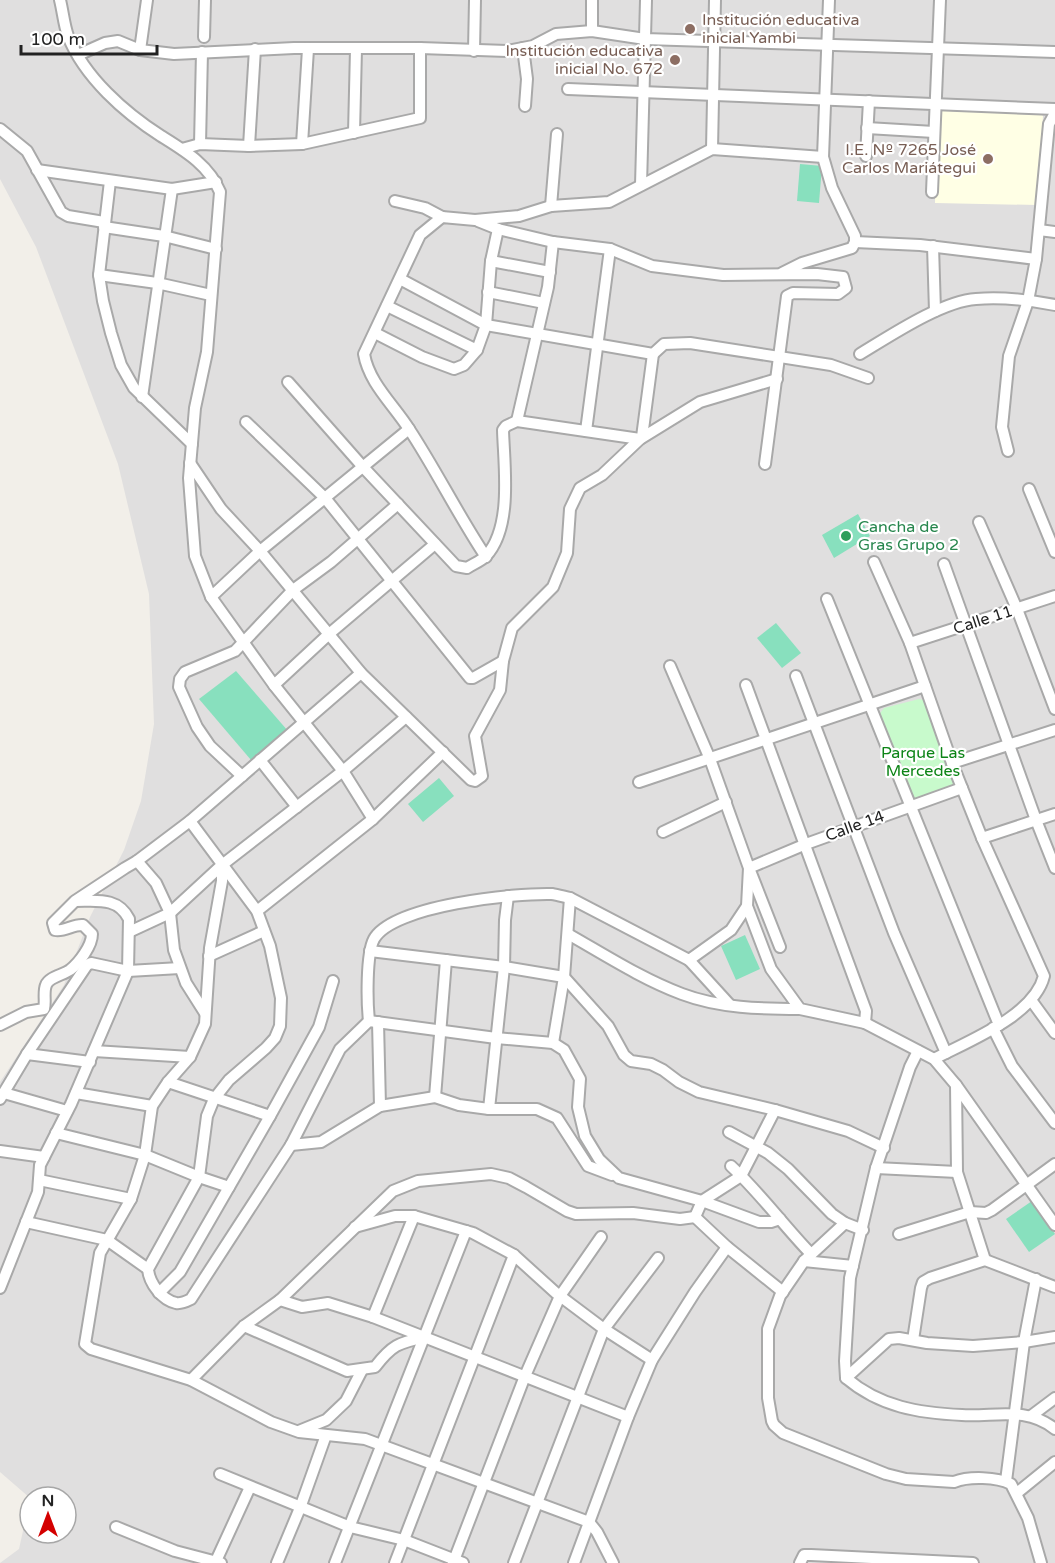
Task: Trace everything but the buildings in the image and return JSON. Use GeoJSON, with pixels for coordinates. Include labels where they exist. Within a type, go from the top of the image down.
{"type":"FeatureCollection","features":[{"type":"Feature","properties":{"kind":"street"},"geometry":{"type":"LineString","coordinates":[[60,0],[67,35],[86,70],[114,99],[158,134],[182,149],[214,178],[220,192],[207,352],[195,408],[190,463],[189,478],[195,555],[211,597],[274,685],[343,771],[374,819]]}},
{"type":"Feature","properties":{"kind":"street"},"geometry":{"type":"LineString","coordinates":[[140,50],[147,0]]}},
{"type":"Feature","properties":{"kind":"street"},"geometry":{"type":"LineString","coordinates":[[204,38],[205,0]]}},
{"type":"Feature","properties":{"kind":"street"},"geometry":{"type":"LineString","coordinates":[[474,51],[475,0]]}},
{"type":"Feature","properties":{"kind":"street"},"geometry":{"type":"LineString","coordinates":[[592,0],[592,31]]}},
{"type":"Feature","properties":{"kind":"street"},"geometry":{"type":"LineString","coordinates":[[641,185],[646,0]]}},
{"type":"Feature","properties":{"kind":"street"},"geometry":{"type":"LineString","coordinates":[[712,148],[715,0]]}},
{"type":"Feature","properties":{"kind":"street"},"geometry":{"type":"LineString","coordinates":[[776,276],[802,263],[852,248],[855,242],[855,236],[832,188],[823,157],[829,0]]}},
{"type":"Feature","properties":{"kind":"street"},"geometry":{"type":"LineString","coordinates":[[932,192],[940,0]]}},
{"type":"Feature","properties":{"kind":"street"},"geometry":{"type":"LineString","coordinates":[[78,55],[105,43],[118,41],[140,50],[174,54],[255,49],[356,48],[507,51],[533,46],[556,34],[592,31],[645,39],[828,43],[1055,52]]}},
{"type":"Feature","properties":{"kind":"street"},"geometry":{"type":"LineString","coordinates":[[354,133],[356,48]]}},
{"type":"Feature","properties":{"kind":"street"},"geometry":{"type":"LineString","coordinates":[[182,149],[200,144],[249,146],[302,144],[420,118],[420,48]]}},
{"type":"Feature","properties":{"kind":"street"},"geometry":{"type":"LineString","coordinates":[[522,48],[527,79],[525,106]]}},
{"type":"Feature","properties":{"kind":"street"},"geometry":{"type":"LineString","coordinates":[[249,146],[255,49]]}},
{"type":"Feature","properties":{"kind":"street"},"geometry":{"type":"LineString","coordinates":[[302,144],[308,49]]}},
{"type":"Feature","properties":{"kind":"street"},"geometry":{"type":"LineString","coordinates":[[200,144],[202,52]]}},
{"type":"Feature","properties":{"kind":"street"},"geometry":{"type":"LineString","coordinates":[[568,89],[1055,111],[1049,124],[1036,259],[1028,301],[1009,356],[1002,427],[1008,451]]}},
{"type":"Feature","properties":{"kind":"street"},"geometry":{"type":"LineString","coordinates":[[866,156],[869,101]]}},
{"type":"Feature","properties":{"kind":"street"},"geometry":{"type":"LineString","coordinates":[[867,128],[934,132]]}},
{"type":"Feature","properties":{"kind":"street"},"geometry":{"type":"LineString","coordinates":[[0,129],[27,151],[61,212],[68,216],[216,249]]}},
{"type":"Feature","properties":{"kind":"street"},"geometry":{"type":"LineString","coordinates":[[551,206],[557,134]]}},
{"type":"Feature","properties":{"kind":"street"},"geometry":{"type":"LineString","coordinates":[[395,201],[425,208],[442,217],[475,220],[519,216],[551,206],[609,202],[712,148],[823,157]]}},
{"type":"Feature","properties":{"kind":"street"},"geometry":{"type":"LineString","coordinates":[[37,170],[172,189],[216,182]]}},
{"type":"Feature","properties":{"kind":"street"},"geometry":{"type":"LineString","coordinates":[[110,181],[99,275],[103,302],[121,365],[134,388],[192,444]]}},
{"type":"Feature","properties":{"kind":"street"},"geometry":{"type":"LineString","coordinates":[[142,396],[172,189]]}},
{"type":"Feature","properties":{"kind":"street"},"geometry":{"type":"LineString","coordinates":[[442,217],[420,235],[363,354],[372,379],[409,429],[486,557]]}},
{"type":"Feature","properties":{"kind":"street"},"geometry":{"type":"LineString","coordinates":[[475,220],[498,230],[553,242],[610,249],[652,266],[723,275],[817,274],[843,277],[846,288],[838,294],[789,294],[765,464]]}},
{"type":"Feature","properties":{"kind":"street"},"geometry":{"type":"LineString","coordinates":[[375,333],[422,357],[454,369],[464,365],[477,350],[486,325],[491,261],[498,230]]}},
{"type":"Feature","properties":{"kind":"street"},"geometry":{"type":"LineString","coordinates":[[1039,230],[1055,232]]}},
{"type":"Feature","properties":{"kind":"street"},"geometry":{"type":"LineString","coordinates":[[517,421],[544,303],[553,242]]}},
{"type":"Feature","properties":{"kind":"street"},"geometry":{"type":"LineString","coordinates":[[855,242],[933,246],[1036,259]]}},
{"type":"Feature","properties":{"kind":"street"},"geometry":{"type":"LineString","coordinates":[[933,246],[935,310]]}},
{"type":"Feature","properties":{"kind":"street"},"geometry":{"type":"LineString","coordinates":[[586,431],[610,249]]}},
{"type":"Feature","properties":{"kind":"street"},"geometry":{"type":"LineString","coordinates":[[491,261],[550,272]]}},
{"type":"Feature","properties":{"kind":"street"},"geometry":{"type":"LineString","coordinates":[[99,275],[211,295]]}},
{"type":"Feature","properties":{"kind":"street"},"geometry":{"type":"LineString","coordinates":[[400,279],[486,325],[653,354]]}},
{"type":"Feature","properties":{"kind":"street"},"geometry":{"type":"LineString","coordinates":[[488,292],[544,303]]}},
{"type":"Feature","properties":{"kind":"street"},"geometry":{"type":"LineString","coordinates":[[860,354],[935,310],[975,298],[1055,305]]}},
{"type":"Feature","properties":{"kind":"street"},"geometry":{"type":"LineString","coordinates":[[387,306],[477,350]]}},
{"type":"Feature","properties":{"kind":"street"},"geometry":{"type":"LineString","coordinates":[[641,438],[653,354],[664,344],[690,343],[780,356],[831,365],[868,378]]}},
{"type":"Feature","properties":{"kind":"street"},"geometry":{"type":"LineString","coordinates":[[190,463],[221,509],[260,551],[361,673],[471,780],[475,781],[482,776],[475,736],[500,690],[503,661],[512,627],[553,587],[567,553],[570,509],[580,488],[602,475],[641,438],[700,402],[777,379]]}},
{"type":"Feature","properties":{"kind":"street"},"geometry":{"type":"LineString","coordinates":[[288,382],[363,467],[456,566],[467,568],[486,557],[496,542],[503,523],[503,430],[506,426],[517,421],[641,438]]}},
{"type":"Feature","properties":{"kind":"street"},"geometry":{"type":"LineString","coordinates":[[246,422],[326,498],[470,678],[503,661]]}},
{"type":"Feature","properties":{"kind":"street"},"geometry":{"type":"LineString","coordinates":[[211,597],[260,551],[409,429]]}},
{"type":"Feature","properties":{"kind":"street"},"geometry":{"type":"LineString","coordinates":[[1029,489],[1055,552]]}},
{"type":"Feature","properties":{"kind":"street"},"geometry":{"type":"LineString","coordinates":[[242,776],[210,746],[179,687],[180,679],[185,672],[235,651],[293,590],[331,562],[398,504]]}},
{"type":"Feature","properties":{"kind":"street"},"geometry":{"type":"LineString","coordinates":[[979,522],[1017,609],[1055,709]]}},
{"type":"Feature","properties":{"kind":"street"},"geometry":{"type":"LineString","coordinates":[[274,685],[329,634],[435,544]]}},
{"type":"Feature","properties":{"kind":"street"},"geometry":{"type":"LineString","coordinates":[[874,562],[910,643],[952,763],[982,838],[1042,970],[1043,980],[1031,1000],[996,1027],[934,1059]]}},
{"type":"Feature","properties":{"kind":"street"},"geometry":{"type":"LineString","coordinates":[[944,564],[1055,868]]}},
{"type":"Feature","properties":{"kind":"street","name":"Calle 11"},"geometry":{"type":"LineString","coordinates":[[910,643],[1055,596]]}},
{"type":"Feature","properties":{"kind":"street"},"geometry":{"type":"LineString","coordinates":[[827,599],[911,806],[1012,1066],[1055,1123]]}},
{"type":"Feature","properties":{"kind":"street"},"geometry":{"type":"LineString","coordinates":[[670,666],[710,759],[780,947]]}},
{"type":"Feature","properties":{"kind":"street"},"geometry":{"type":"LineString","coordinates":[[0,1025],[26,1012],[44,1009],[45,986],[70,970],[92,940],[92,934],[83,925],[62,931],[55,930],[53,927],[53,923],[75,901],[137,861],[190,821],[361,673]]}},
{"type":"Feature","properties":{"kind":"street"},"geometry":{"type":"LineString","coordinates":[[796,676],[894,933],[946,1053]]}},
{"type":"Feature","properties":{"kind":"street"},"geometry":{"type":"LineString","coordinates":[[746,685],[866,1011],[865,1023]]}},
{"type":"Feature","properties":{"kind":"street"},"geometry":{"type":"LineString","coordinates":[[639,782],[925,686]]}},
{"type":"Feature","properties":{"kind":"street"},"geometry":{"type":"LineString","coordinates":[[129,933],[170,913],[222,865],[343,771],[406,717]]}},
{"type":"Feature","properties":{"kind":"street"},"geometry":{"type":"LineString","coordinates":[[952,763],[1055,730]]}},
{"type":"Feature","properties":{"kind":"street"},"geometry":{"type":"LineString","coordinates":[[257,911],[374,819],[442,752]]}},
{"type":"Feature","properties":{"kind":"street"},"geometry":{"type":"LineString","coordinates":[[260,760],[297,807]]}},
{"type":"Feature","properties":{"kind":"street","name":"Calle 14"},"geometry":{"type":"LineString","coordinates":[[749,868],[806,843],[962,788]]}},
{"type":"Feature","properties":{"kind":"street"},"geometry":{"type":"LineString","coordinates":[[663,832],[726,802]]}},
{"type":"Feature","properties":{"kind":"street"},"geometry":{"type":"LineString","coordinates":[[982,838],[1055,814]]}},
{"type":"Feature","properties":{"kind":"street"},"geometry":{"type":"LineString","coordinates":[[190,821],[257,911],[270,946],[280,998],[280,1026],[275,1038],[266,1048],[229,1080],[214,1099],[207,1116],[199,1178],[148,1269],[149,1278],[159,1293],[175,1303],[191,1299],[291,1145],[340,1049],[374,1021],[496,1038],[553,1043],[564,1050],[580,1079],[578,1107],[585,1136],[599,1159],[620,1178]]}},
{"type":"Feature","properties":{"kind":"street"},"geometry":{"type":"LineString","coordinates":[[137,861],[156,883],[170,913],[174,950],[180,968],[186,983],[205,1013]]}},
{"type":"Feature","properties":{"kind":"street"},"geometry":{"type":"LineString","coordinates":[[222,865],[222,881],[209,956],[205,1024],[190,1057],[168,1082],[152,1106],[145,1155],[130,1199],[100,1253],[85,1344],[91,1349],[191,1380],[271,1422],[299,1432],[365,1439],[589,1522],[614,1563]]}},
{"type":"Feature","properties":{"kind":"street"},"geometry":{"type":"LineString","coordinates":[[749,868],[747,906],[771,969],[800,1009]]}},
{"type":"Feature","properties":{"kind":"street"},"geometry":{"type":"LineString","coordinates":[[380,1106],[374,1021],[367,1005],[370,951],[374,939],[381,931],[410,914],[508,896],[553,894],[570,898],[689,960],[730,1005]]}},
{"type":"Feature","properties":{"kind":"street"},"geometry":{"type":"LineString","coordinates":[[489,1109],[504,967],[508,896]]}},
{"type":"Feature","properties":{"kind":"street"},"geometry":{"type":"LineString","coordinates":[[553,1043],[564,977],[570,898]]}},
{"type":"Feature","properties":{"kind":"street"},"geometry":{"type":"LineString","coordinates":[[0,1288],[38,1192],[40,1165],[76,1093],[128,971],[129,919],[122,907],[112,902],[98,900],[75,901]]}},
{"type":"Feature","properties":{"kind":"street"},"geometry":{"type":"LineString","coordinates":[[689,960],[731,930],[747,906]]}},
{"type":"Feature","properties":{"kind":"street"},"geometry":{"type":"LineString","coordinates":[[209,956],[264,931]]}},
{"type":"Feature","properties":{"kind":"street"},"geometry":{"type":"LineString","coordinates":[[568,934],[621,964],[682,994],[730,1005],[800,1009],[865,1023],[934,1059],[956,1085],[1055,1225]]}},
{"type":"Feature","properties":{"kind":"street"},"geometry":{"type":"LineString","coordinates":[[370,951],[504,967],[564,977],[608,1026],[619,1047],[631,1061],[657,1067],[699,1092],[775,1110],[848,1131],[884,1148]]}},
{"type":"Feature","properties":{"kind":"street"},"geometry":{"type":"LineString","coordinates":[[435,1097],[446,960]]}},
{"type":"Feature","properties":{"kind":"street"},"geometry":{"type":"LineString","coordinates":[[67,1111],[2,1096],[27,1054],[87,965],[91,963],[128,971],[180,968]]}},
{"type":"Feature","properties":{"kind":"street"},"geometry":{"type":"LineString","coordinates":[[159,1293],[180,1272],[270,1116],[319,1027],[333,981]]}},
{"type":"Feature","properties":{"kind":"street"},"geometry":{"type":"LineString","coordinates":[[1031,1000],[1055,1033]]}},
{"type":"Feature","properties":{"kind":"street"},"geometry":{"type":"LineString","coordinates":[[918,1051],[910,1067],[876,1168],[850,1278],[846,1378],[866,1394],[902,1407],[963,1415],[1014,1413],[1031,1416],[1055,1429]]}},
{"type":"Feature","properties":{"kind":"street"},"geometry":{"type":"LineString","coordinates":[[27,1054],[92,1057],[190,1057]]}},
{"type":"Feature","properties":{"kind":"street"},"geometry":{"type":"LineString","coordinates":[[168,1082],[270,1116]]}},
{"type":"Feature","properties":{"kind":"street"},"geometry":{"type":"LineString","coordinates":[[956,1085],[957,1172],[985,1260]]}},
{"type":"Feature","properties":{"kind":"street"},"geometry":{"type":"LineString","coordinates":[[76,1093],[152,1106]]}},
{"type":"Feature","properties":{"kind":"street"},"geometry":{"type":"LineString","coordinates":[[291,1145],[321,1142],[380,1106],[435,1097],[459,1105],[489,1109],[537,1109],[557,1118],[588,1166],[620,1178],[702,1201],[759,1222],[780,1219]]}},
{"type":"Feature","properties":{"kind":"street"},"geometry":{"type":"LineString","coordinates":[[695,1217],[702,1201],[741,1176],[775,1110]]}},
{"type":"Feature","properties":{"kind":"street"},"geometry":{"type":"LineString","coordinates":[[729,1132],[757,1147],[788,1169],[832,1214],[845,1223],[863,1230]]}},
{"type":"Feature","properties":{"kind":"street"},"geometry":{"type":"LineString","coordinates":[[56,1133],[145,1155],[199,1178],[229,1186]]}},
{"type":"Feature","properties":{"kind":"street"},"geometry":{"type":"LineString","coordinates":[[0,1151],[44,1157]]}},
{"type":"Feature","properties":{"kind":"street"},"geometry":{"type":"LineString","coordinates":[[899,1234],[970,1212],[986,1213],[1055,1164]]}},
{"type":"Feature","properties":{"kind":"street"},"geometry":{"type":"LineString","coordinates":[[731,1166],[757,1190],[808,1258],[853,1266]]}},
{"type":"Feature","properties":{"kind":"street"},"geometry":{"type":"LineString","coordinates":[[876,1168],[957,1172]]}},
{"type":"Feature","properties":{"kind":"street"},"geometry":{"type":"LineString","coordinates":[[191,1380],[244,1326],[280,1300],[393,1191],[418,1181],[491,1174],[518,1182],[576,1214],[633,1213],[680,1219],[695,1217]]}},
{"type":"Feature","properties":{"kind":"street"},"geometry":{"type":"LineString","coordinates":[[39,1180],[130,1199]]}},
{"type":"Feature","properties":{"kind":"street"},"geometry":{"type":"LineString","coordinates":[[354,1227],[395,1216],[414,1216],[466,1231],[514,1255],[560,1296],[604,1329],[652,1360]]}},
{"type":"Feature","properties":{"kind":"street"},"geometry":{"type":"LineString","coordinates":[[373,1317],[414,1216]]}},
{"type":"Feature","properties":{"kind":"street"},"geometry":{"type":"LineString","coordinates":[[695,1217],[727,1247],[783,1292]]}},
{"type":"Feature","properties":{"kind":"street"},"geometry":{"type":"LineString","coordinates":[[26,1222],[107,1240],[148,1269]]}},
{"type":"Feature","properties":{"kind":"street"},"geometry":{"type":"LineString","coordinates":[[845,1223],[808,1258],[783,1292],[768,1329],[766,1341],[769,1408],[772,1420],[779,1430],[869,1468],[902,1478],[954,1482],[961,1479],[1011,1484],[1028,1518],[1041,1563]]}},
{"type":"Feature","properties":{"kind":"street"},"geometry":{"type":"LineString","coordinates":[[335,1563],[466,1231]]}},
{"type":"Feature","properties":{"kind":"street"},"geometry":{"type":"LineString","coordinates":[[220,1474],[350,1527],[404,1540],[457,1562],[525,1376],[560,1296],[601,1237]]}},
{"type":"Feature","properties":{"kind":"street"},"geometry":{"type":"LineString","coordinates":[[574,1563],[628,1417],[652,1360],[727,1247]]}},
{"type":"Feature","properties":{"kind":"street"},"geometry":{"type":"LineString","coordinates":[[395,1563],[514,1255]]}},
{"type":"Feature","properties":{"kind":"street"},"geometry":{"type":"LineString","coordinates":[[514,1563],[604,1329],[658,1258]]}},
{"type":"Feature","properties":{"kind":"street"},"geometry":{"type":"LineString","coordinates":[[913,1340],[923,1282],[930,1278],[985,1260],[1055,1287]]}},
{"type":"Feature","properties":{"kind":"street"},"geometry":{"type":"LineString","coordinates":[[1006,1482],[1024,1342],[1036,1279]]}},
{"type":"Feature","properties":{"kind":"street"},"geometry":{"type":"LineString","coordinates":[[280,1300],[302,1308],[328,1303],[373,1317],[628,1417]]}},
{"type":"Feature","properties":{"kind":"street"},"geometry":{"type":"LineString","coordinates":[[244,1326],[347,1371],[375,1367],[387,1352],[400,1343],[425,1337]]}},
{"type":"Feature","properties":{"kind":"street"},"geometry":{"type":"LineString","coordinates":[[846,1378],[889,1339],[973,1346],[1024,1342],[1055,1336]]}},
{"type":"Feature","properties":{"kind":"street"},"geometry":{"type":"LineString","coordinates":[[299,1432],[326,1420],[346,1401],[362,1370]]}},
{"type":"Feature","properties":{"kind":"street"},"geometry":{"type":"LineString","coordinates":[[1031,1416],[1055,1398]]}},
{"type":"Feature","properties":{"kind":"street"},"geometry":{"type":"LineString","coordinates":[[277,1563],[300,1508],[326,1435]]}},
{"type":"Feature","properties":{"kind":"street"},"geometry":{"type":"LineString","coordinates":[[1017,1493],[1055,1462]]}},
{"type":"Feature","properties":{"kind":"street"},"geometry":{"type":"LineString","coordinates":[[116,1527],[175,1551],[218,1562],[250,1487]]}},
{"type":"Feature","properties":{"kind":"street"},"geometry":{"type":"LineString","coordinates":[[800,1563],[804,1556],[811,1555],[973,1563]]}},
{"type":"Feature","properties":{"kind":"shaded area"},"geometry":{"type":"Polygon","coordinates":[[[0,0],[1055,0],[1055,1563],[0,1563],[19,1549],[20,1545],[78,1545],[78,1485],[18,1485],[18,1488],[0,1472],[0,1082],[64,985],[90,917],[124,850],[141,801],[154,724],[149,594],[118,464],[36,247],[0,179],[0,0]]]}},
{"type":"Feature","properties":{"kind":"shaded area","name":"I.E. Nº 7265 José Carlos Mariátegui"},"geometry":{"type":"Polygon","coordinates":[[[937,107],[1039,112],[1043,116],[1037,205],[935,203],[937,107]]]}},
{"type":"Feature","properties":{"kind":"green space"},"geometry":{"type":"Polygon","coordinates":[[[800,164],[822,166],[819,203],[797,201],[800,164]]]}},
{"type":"Feature","properties":{"kind":"green space","name":"Cancha de Gras Grupo 2"},"geometry":{"type":"Polygon","coordinates":[[[858,514],[870,536],[834,558],[822,535],[858,514]]]}},
{"type":"Feature","properties":{"kind":"green space"},"geometry":{"type":"Polygon","coordinates":[[[776,623],[801,653],[782,668],[757,638],[776,623]]]}},
{"type":"Feature","properties":{"kind":"green space"},"geometry":{"type":"Polygon","coordinates":[[[236,671],[288,731],[251,760],[199,699],[236,671]]]}},
{"type":"Feature","properties":{"kind":"green space","name":"Parque Las Mercedes"},"geometry":{"type":"Polygon","coordinates":[[[919,699],[927,703],[956,785],[912,802],[878,716],[884,708],[919,699]]]}},
{"type":"Feature","properties":{"kind":"green space"},"geometry":{"type":"Polygon","coordinates":[[[439,778],[454,796],[423,822],[408,804],[439,778]]]}},
{"type":"Feature","properties":{"kind":"green space"},"geometry":{"type":"Polygon","coordinates":[[[745,935],[760,969],[736,980],[721,946],[745,935]]]}},
{"type":"Feature","properties":{"kind":"green space"},"geometry":{"type":"Polygon","coordinates":[[[1032,1201],[1055,1234],[1029,1252],[1006,1219],[1032,1201]]]}},
{"type":"Feature","properties":{"kind":"place","name":"Institución educativa inicial Yambi"},"geometry":{"type":"Point","coordinates":[690,29]}},
{"type":"Feature","properties":{"kind":"place","name":"Institución educativa inicial No. 672"},"geometry":{"type":"Point","coordinates":[675,60]}},
{"type":"Feature","properties":{"kind":"place","name":"I.E. Nº 7265 José Carlos Mariátegui"},"geometry":{"type":"Point","coordinates":[988,159]}},
{"type":"Feature","properties":{"kind":"place","name":"Cancha de Gras Grupo 2"},"geometry":{"type":"Point","coordinates":[846,536]}}]}
